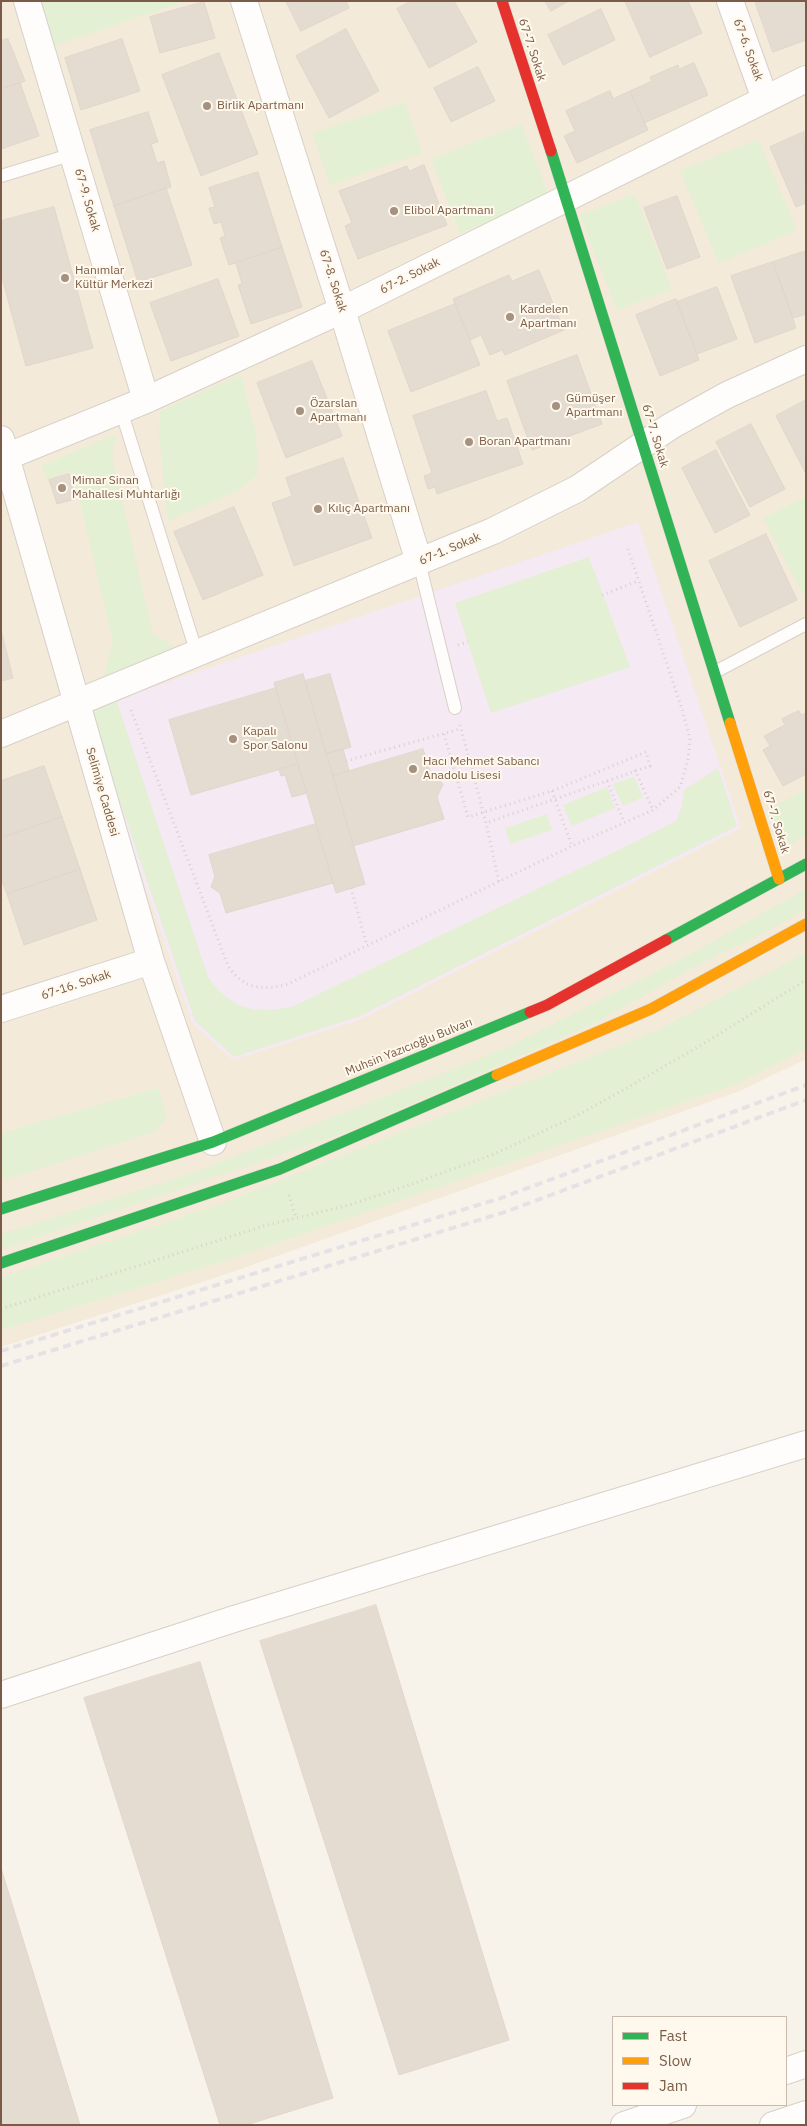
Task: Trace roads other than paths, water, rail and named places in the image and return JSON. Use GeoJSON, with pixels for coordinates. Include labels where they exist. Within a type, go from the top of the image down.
{"type":"FeatureCollection","features":[{"type":"Feature","properties":{"kind":"main road","name":"67-7. Sokak"},"geometry":{"type":"LineString","coordinates":[[502,1],[566,197],[779,879]]}},
{"type":"Feature","properties":{"kind":"main road","name":"Muhsin Yazıcıoğlu Bulvarı"},"geometry":{"type":"LineString","coordinates":[[1,1209],[213,1142],[547,1005],[806,864]]}},
{"type":"Feature","properties":{"kind":"main road"},"geometry":{"type":"LineString","coordinates":[[1,1263],[280,1169],[651,1009],[806,924]]}},
{"type":"Feature","properties":{"kind":"street","name":"67-9. Sokak"},"geometry":{"type":"LineString","coordinates":[[27,1],[146,400]]}},
{"type":"Feature","properties":{"kind":"street","name":"67-8. Sokak"},"geometry":{"type":"LineString","coordinates":[[244,1],[342,310],[419,562]]}},
{"type":"Feature","properties":{"kind":"street","name":"67-6. Sokak"},"geometry":{"type":"LineString","coordinates":[[730,1],[766,99]]}},
{"type":"Feature","properties":{"kind":"street","name":"67-2. Sokak"},"geometry":{"type":"LineString","coordinates":[[3,452],[146,400],[342,310],[806,79]]}},
{"type":"Feature","properties":{"kind":"street","name":"67-1. Sokak"},"geometry":{"type":"LineString","coordinates":[[1,734],[493,531],[577,489],[671,426],[727,395],[806,359]]}},
{"type":"Feature","properties":{"kind":"street","name":"Selimiye Caddesi"},"geometry":{"type":"LineString","coordinates":[[3,452],[151,961],[213,1142]]}},
{"type":"Feature","properties":{"kind":"street","name":"67-16. Sokak"},"geometry":{"type":"LineString","coordinates":[[1,1009],[151,961]]}},
{"type":"Feature","properties":{"kind":"street"},"geometry":{"type":"LineString","coordinates":[[1,1694],[234,1619],[806,1444]]}},
{"type":"Feature","properties":{"kind":"street"},"geometry":{"type":"LineString","coordinates":[[787,2071],[806,2064]]}},
{"type":"Feature","properties":{"kind":"street"},"geometry":{"type":"LineString","coordinates":[[624,2125],[680,2106]]}},
{"type":"Feature","properties":{"kind":"street"},"geometry":{"type":"LineString","coordinates":[[773,2125],[806,2114]]}},
{"type":"Feature","properties":{"kind":"lane"},"geometry":{"type":"LineString","coordinates":[[1,176],[73,154]]}},
{"type":"Feature","properties":{"kind":"lane"},"geometry":{"type":"LineString","coordinates":[[121,410],[197,654]]}},
{"type":"Feature","properties":{"kind":"lane"},"geometry":{"type":"LineString","coordinates":[[419,562],[455,708]]}},
{"type":"Feature","properties":{"kind":"lane"},"geometry":{"type":"LineString","coordinates":[[715,672],[806,624]]}},
{"type":"Feature","properties":{"kind":"railway"},"geometry":{"type":"LineString","coordinates":[[1,1351],[501,1198],[806,1085]]}},
{"type":"Feature","properties":{"kind":"railway"},"geometry":{"type":"LineString","coordinates":[[1,1366],[505,1212],[806,1100]]}},
{"type":"Feature","properties":{"kind":"place","name":"Birlik Apartmanı"},"geometry":{"type":"Point","coordinates":[207,106]}},
{"type":"Feature","properties":{"kind":"place","name":"Elibol Apartmanı"},"geometry":{"type":"Point","coordinates":[394,211]}},
{"type":"Feature","properties":{"kind":"place","name":"Hanımlar Kültür Merkezi"},"geometry":{"type":"Point","coordinates":[65,278]}},
{"type":"Feature","properties":{"kind":"place","name":"Kardelen Apartmanı"},"geometry":{"type":"Point","coordinates":[510,317]}},
{"type":"Feature","properties":{"kind":"place","name":"Gümüşer Apartmanı"},"geometry":{"type":"Point","coordinates":[556,406]}},
{"type":"Feature","properties":{"kind":"place","name":"Özarslan Apartmanı"},"geometry":{"type":"Point","coordinates":[300,411]}},
{"type":"Feature","properties":{"kind":"place","name":"Boran Apartmanı"},"geometry":{"type":"Point","coordinates":[469,442]}},
{"type":"Feature","properties":{"kind":"place","name":"Mimar Sinan Mahallesi Muhtarlığı"},"geometry":{"type":"Point","coordinates":[62,488]}},
{"type":"Feature","properties":{"kind":"place","name":"Kılıç Apartmanı"},"geometry":{"type":"Point","coordinates":[318,509]}},
{"type":"Feature","properties":{"kind":"place","name":"Kapalı Spor Salonu"},"geometry":{"type":"Point","coordinates":[233,739]}},
{"type":"Feature","properties":{"kind":"place","name":"Hacı Mehmet Sabancı Anadolu Lisesi"},"geometry":{"type":"Point","coordinates":[413,769]}}]}
